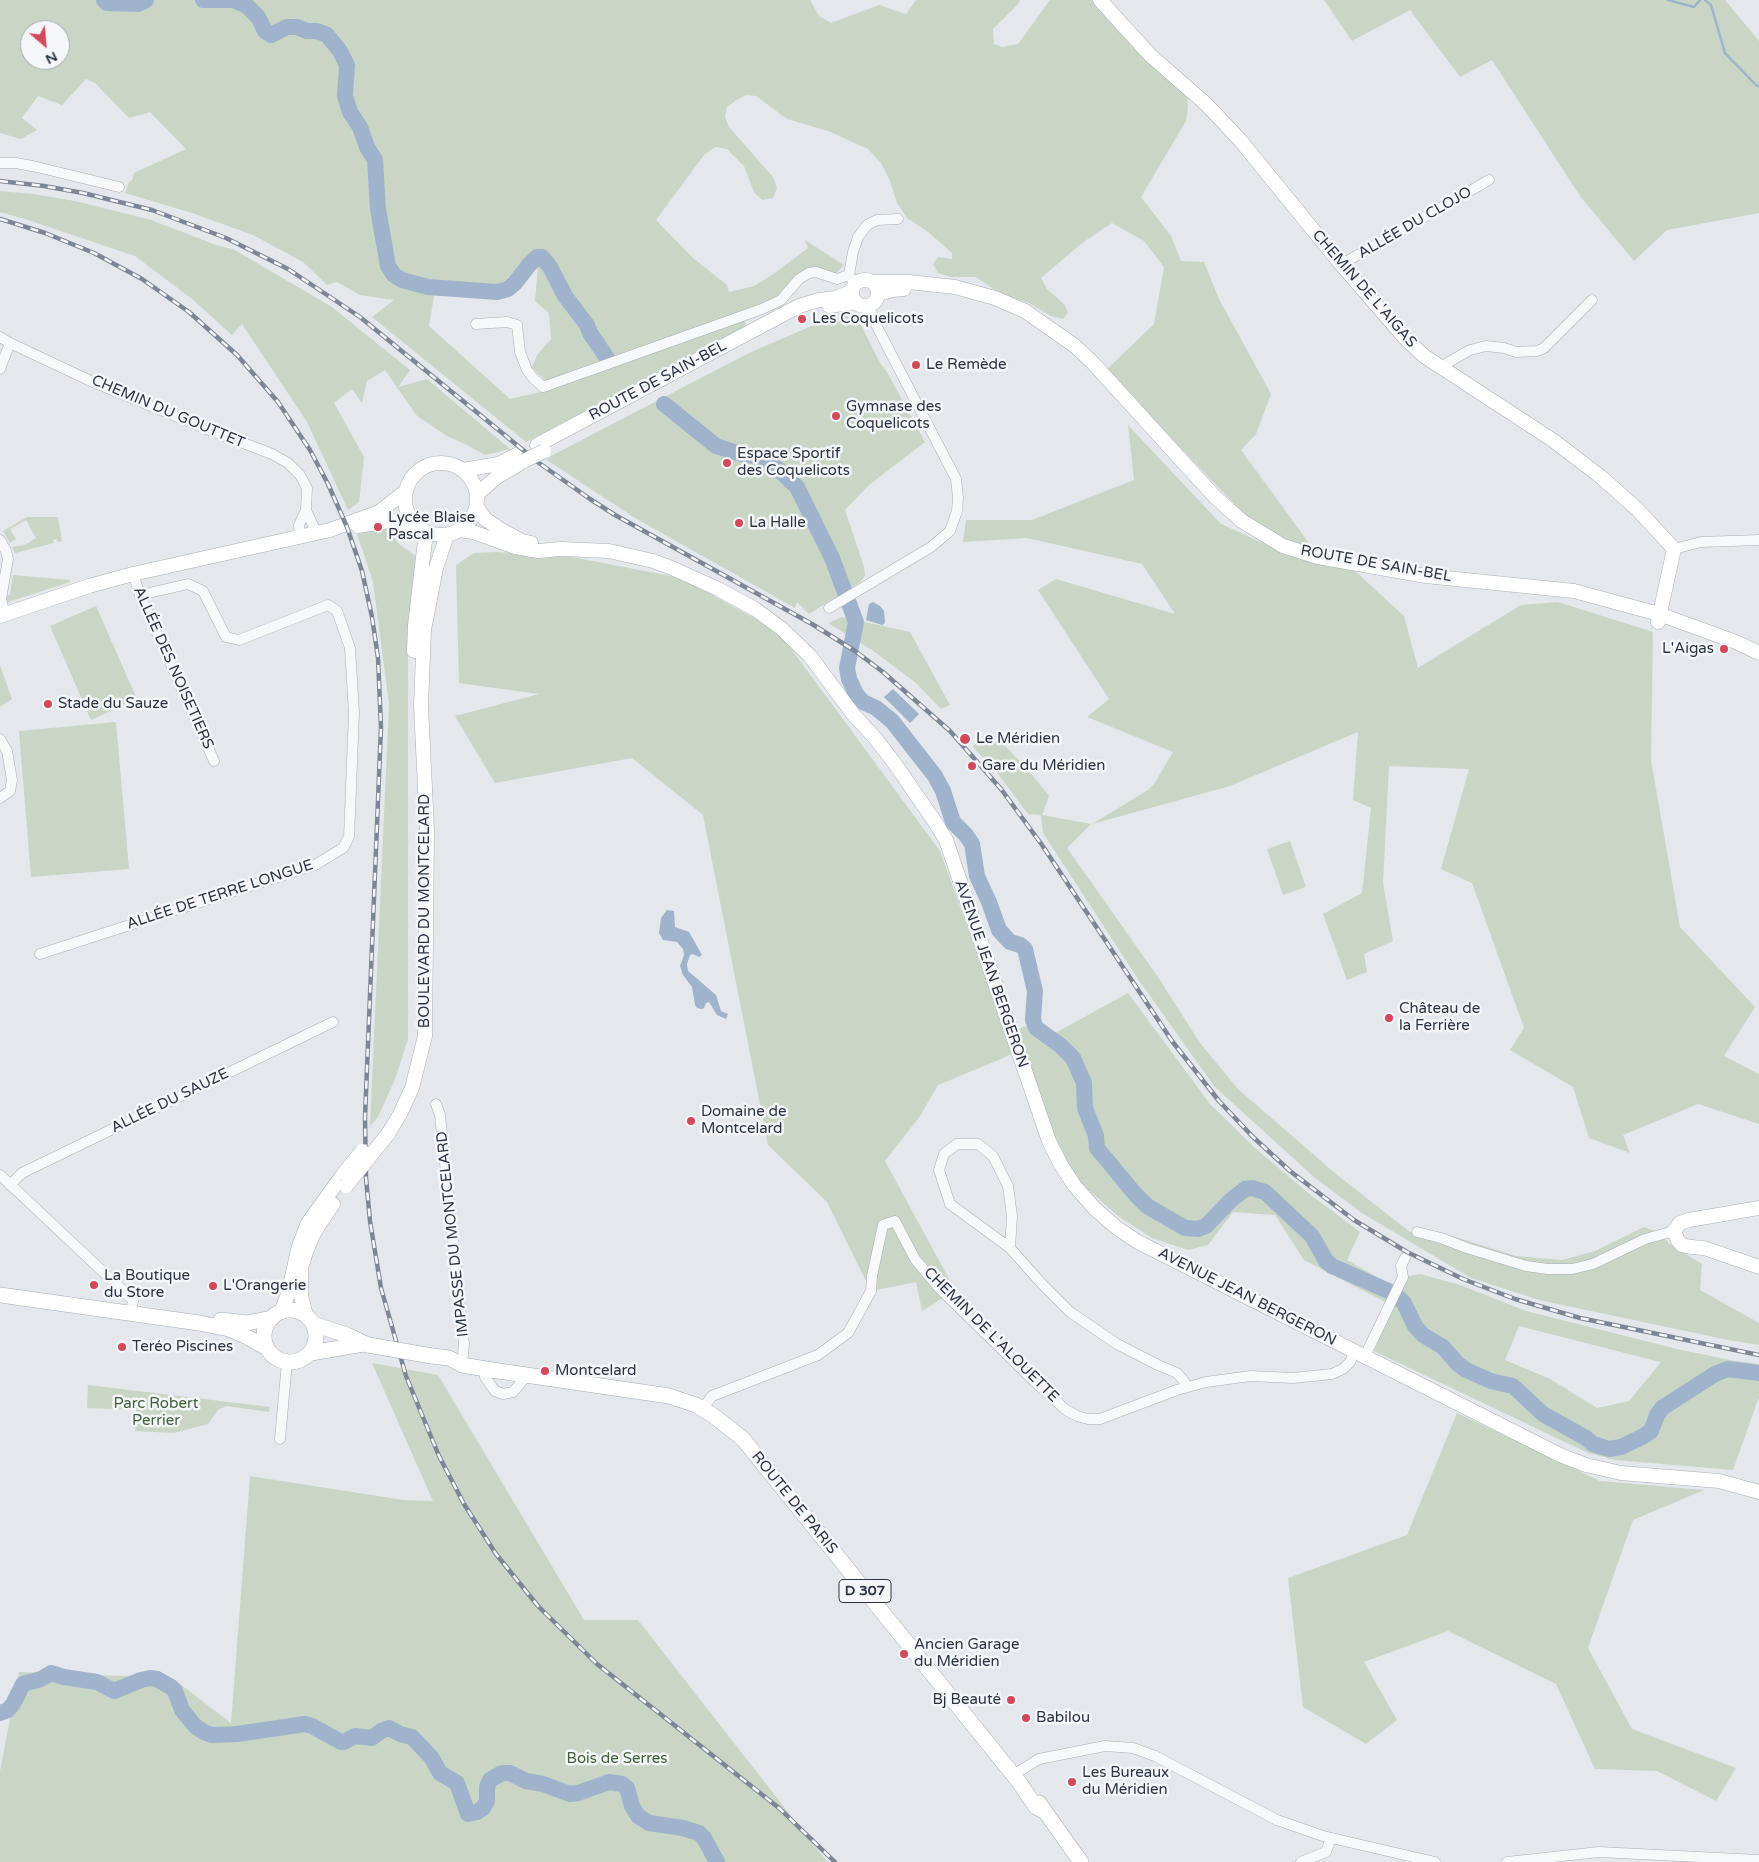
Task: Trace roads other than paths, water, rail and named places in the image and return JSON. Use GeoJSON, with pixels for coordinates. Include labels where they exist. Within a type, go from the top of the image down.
{"type":"FeatureCollection","features":[{"type":"Feature","properties":{"kind":"main road","name":"CHEMIN DE L'AIGAS"},"geometry":{"type":"LineString","coordinates":[[1100,0],[1150,55],[1206,104],[1240,140],[1340,263],[1405,338],[1424,356],[1554,442],[1601,477],[1637,509],[1674,549]]}},
{"type":"Feature","properties":{"kind":"main road","name":"ROUTE DE SAIN-BEL"},"geometry":{"type":"LineString","coordinates":[[477,500],[497,477],[522,458],[800,313],[822,307],[856,292],[863,280],[876,288],[917,283],[954,287],[995,298],[1025,311],[1075,346],[1093,363],[1215,497],[1242,521],[1283,546],[1318,557],[1426,576],[1574,591],[1736,642],[1758,652]]}},
{"type":"Feature","properties":{"kind":"main road"},"geometry":{"type":"LineString","coordinates":[[856,292],[874,302],[876,288]]}},
{"type":"Feature","properties":{"kind":"main road","name":"ROUTE DE SAIN-BEL"},"geometry":{"type":"LineString","coordinates":[[463,470],[522,458]]}},
{"type":"Feature","properties":{"kind":"main road"},"geometry":{"type":"LineString","coordinates":[[2,615],[89,586],[133,574],[324,532],[388,521],[404,522],[421,529],[436,535],[453,533],[471,520],[477,500],[473,481],[463,470],[450,464],[429,465],[422,468],[412,478],[406,491],[406,509],[421,529]]}},
{"type":"Feature","properties":{"kind":"main road"},"geometry":{"type":"LineString","coordinates":[[324,532],[379,512],[406,491]]}},
{"type":"Feature","properties":{"kind":"main road","name":"AVENUE JEAN BERGERON"},"geometry":{"type":"LineString","coordinates":[[477,500],[485,519],[522,541],[561,549]]}},
{"type":"Feature","properties":{"kind":"main road","name":"BOULEVARD DU MONTCELARD"},"geometry":{"type":"LineString","coordinates":[[385,1131],[404,1086],[417,1035],[420,831],[414,708],[415,625],[421,529]]}},
{"type":"Feature","properties":{"kind":"main road","name":"AVENUE JEAN BERGERON"},"geometry":{"type":"LineString","coordinates":[[453,533],[473,532],[515,548],[538,551],[561,549],[594,550],[624,554],[652,561],[691,576],[755,609],[782,629],[801,648],[804,656],[888,768],[952,861],[1049,1141],[1074,1185],[1095,1209],[1109,1221],[1138,1242],[1560,1455],[1586,1465],[1621,1473],[1719,1481],[1759,1492]]}},
{"type":"Feature","properties":{"kind":"main road","name":"BOULEVARD DU MONTCELARD"},"geometry":{"type":"LineString","coordinates":[[276,1315],[288,1294],[298,1246],[308,1223],[400,1114],[412,1088],[425,1036],[427,830],[421,706],[424,630],[436,568],[453,533]]}},
{"type":"Feature","properties":{"kind":"main road"},"geometry":{"type":"LineString","coordinates":[[1658,618],[1674,549]]}},
{"type":"Feature","properties":{"kind":"main road","name":"BOULEVARD DU MONTCELARD"},"geometry":{"type":"LineString","coordinates":[[310,1319],[301,1296],[301,1268],[307,1249],[345,1179]]}},
{"type":"Feature","properties":{"kind":"main road"},"geometry":{"type":"LineString","coordinates":[[1759,1208],[1689,1220],[1680,1223],[1674,1231],[1678,1242],[1682,1245],[1704,1248],[1759,1266]]}},
{"type":"Feature","properties":{"kind":"main road"},"geometry":{"type":"LineString","coordinates":[[0,1290],[132,1310],[229,1329],[267,1348]]}},
{"type":"Feature","properties":{"kind":"main road"},"geometry":{"type":"LineString","coordinates":[[0,1295],[247,1323],[276,1315],[298,1311],[310,1319],[316,1339],[311,1353],[296,1362],[287,1362],[272,1355],[267,1348],[264,1332],[276,1315]]}},
{"type":"Feature","properties":{"kind":"main road","name":"ROUTE DE PARIS"},"geometry":{"type":"LineString","coordinates":[[310,1319],[365,1344],[449,1358],[484,1369],[669,1396],[704,1408],[743,1439],[1016,1778],[1036,1807],[1044,1811],[1081,1862]]}},
{"type":"Feature","properties":{"kind":"main road","name":"ROUTE DE PARIS"},"geometry":{"type":"LineString","coordinates":[[311,1353],[365,1344]]}},
{"type":"Feature","properties":{"kind":"street"},"geometry":{"type":"LineString","coordinates":[[0,163],[16,163],[37,167],[119,187]]}},
{"type":"Feature","properties":{"kind":"street","name":"ALLÉE DU CLOJO"},"geometry":{"type":"LineString","coordinates":[[1340,263],[1349,260],[1489,180]]}},
{"type":"Feature","properties":{"kind":"street"},"geometry":{"type":"LineString","coordinates":[[856,292],[853,252],[858,237],[867,225],[877,220],[898,219]]}},
{"type":"Feature","properties":{"kind":"street"},"geometry":{"type":"LineString","coordinates":[[476,324],[507,322],[517,325],[520,352],[527,370],[543,386],[762,309],[781,300],[800,279],[809,273],[816,272],[837,279],[856,292],[873,319],[956,479],[957,511],[950,531],[931,547],[829,608]]}},
{"type":"Feature","properties":{"kind":"street"},"geometry":{"type":"LineString","coordinates":[[1440,367],[1470,350],[1486,346],[1504,348],[1516,352],[1537,351],[1544,348],[1592,300]]}},
{"type":"Feature","properties":{"kind":"street","name":"CHEMIN DU GOUTTET"},"geometry":{"type":"LineString","coordinates":[[0,337],[95,382],[288,462],[300,475],[307,488],[306,510],[299,525],[300,538]]}},
{"type":"Feature","properties":{"kind":"street"},"geometry":{"type":"LineString","coordinates":[[0,369],[10,343]]}},
{"type":"Feature","properties":{"kind":"street","name":"CHEMIN DU GOUTTET"},"geometry":{"type":"LineString","coordinates":[[306,510],[324,532]]}},
{"type":"Feature","properties":{"kind":"street"},"geometry":{"type":"LineString","coordinates":[[0,540],[8,559],[1,599],[2,615]]}},
{"type":"Feature","properties":{"kind":"street"},"geometry":{"type":"LineString","coordinates":[[1674,549],[1701,542],[1759,540]]}},
{"type":"Feature","properties":{"kind":"street","name":"ALLÉE DES NOISETIERS"},"geometry":{"type":"LineString","coordinates":[[133,574],[140,594],[214,761]]}},
{"type":"Feature","properties":{"kind":"street","name":"ALLÉE DE TERRE LONGUE"},"geometry":{"type":"LineString","coordinates":[[40,954],[315,865],[344,848],[349,837],[354,713],[350,648],[337,611],[328,605],[239,640],[226,637],[203,592],[188,584],[140,594]]}},
{"type":"Feature","properties":{"kind":"street"},"geometry":{"type":"LineString","coordinates":[[0,739],[7,751],[12,780],[10,791],[0,798]]}},
{"type":"Feature","properties":{"kind":"street","name":"ALLÉE DU SAUZE"},"geometry":{"type":"LineString","coordinates":[[10,1185],[22,1173],[333,1022]]}},
{"type":"Feature","properties":{"kind":"street","name":"IMPASSE DU MONTCELARD"},"geometry":{"type":"LineString","coordinates":[[436,1104],[440,1116],[464,1344],[461,1362]]}},
{"type":"Feature","properties":{"kind":"street"},"geometry":{"type":"LineString","coordinates":[[1010,1248],[1012,1216],[1008,1186],[993,1156],[978,1144],[958,1144],[944,1154],[939,1170],[950,1204],[1010,1248],[1070,1312],[1117,1344],[1158,1365],[1177,1372],[1186,1387]]}},
{"type":"Feature","properties":{"kind":"street"},"geometry":{"type":"LineString","coordinates":[[0,1176],[133,1300],[132,1310]]}},
{"type":"Feature","properties":{"kind":"street","name":"CHEMIN DE L'ALOUETTE"},"geometry":{"type":"LineString","coordinates":[[704,1408],[712,1396],[818,1355],[848,1332],[871,1291],[872,1276],[883,1225],[895,1221],[915,1258],[940,1289],[1066,1410],[1088,1420],[1100,1419],[1186,1387],[1251,1376],[1293,1378],[1332,1374],[1343,1369],[1360,1354],[1389,1309],[1403,1277],[1401,1266],[1404,1258]]}},
{"type":"Feature","properties":{"kind":"street"},"geometry":{"type":"LineString","coordinates":[[1418,1232],[1526,1266],[1548,1269],[1572,1268],[1593,1264],[1645,1239],[1674,1231]]}},
{"type":"Feature","properties":{"kind":"street"},"geometry":{"type":"LineString","coordinates":[[280,1439],[287,1362]]}},
{"type":"Feature","properties":{"kind":"street"},"geometry":{"type":"LineString","coordinates":[[484,1369],[485,1377],[495,1391],[503,1394],[513,1392],[524,1380],[524,1375]]}},
{"type":"Feature","properties":{"kind":"street"},"geometry":{"type":"LineString","coordinates":[[1016,1778],[1039,1759],[1106,1746],[1132,1748],[1155,1756],[1277,1820],[1331,1838],[1435,1862]]}},
{"type":"Feature","properties":{"kind":"street"},"geometry":{"type":"LineString","coordinates":[[1301,1862],[1326,1852],[1331,1838]]}},
{"type":"Feature","properties":{"kind":"street"},"geometry":{"type":"LineString","coordinates":[[1507,1862],[1593,1852],[1759,1860]]}},
{"type":"Feature","properties":{"kind":"water"},"geometry":{"type":"Polygon","coordinates":[[[873,602],[884,611],[885,622],[882,625],[866,620],[869,604],[873,602]]]}},
{"type":"Feature","properties":{"kind":"water"},"geometry":{"type":"Polygon","coordinates":[[[893,689],[919,714],[910,723],[884,697],[893,689]]]}},
{"type":"Feature","properties":{"kind":"water"},"geometry":{"type":"Polygon","coordinates":[[[667,910],[674,911],[675,927],[689,932],[702,955],[699,957],[693,954],[690,955],[687,964],[688,971],[716,995],[721,1011],[728,1014],[726,1019],[717,1015],[709,1002],[702,1009],[697,1008],[695,1005],[692,987],[683,975],[680,966],[684,955],[683,949],[677,942],[663,940],[659,933],[661,918],[667,910]]]}},
{"type":"Feature","properties":{"kind":"waterway"},"geometry":{"type":"LineString","coordinates":[[104,0],[107,3],[138,4],[146,0]]}},
{"type":"Feature","properties":{"kind":"waterway"},"geometry":{"type":"LineString","coordinates":[[203,0],[233,0],[247,6],[258,17],[265,31],[271,35],[287,27],[317,31],[327,35],[340,51],[347,65],[345,96],[350,112],[360,127],[367,147],[375,160],[378,209],[388,266],[394,275],[402,280],[428,287],[497,292],[508,289],[537,257],[542,257],[550,267],[565,296],[587,325],[590,333],[607,358]]}},
{"type":"Feature","properties":{"kind":"waterway"},"geometry":{"type":"LineString","coordinates":[[1668,0],[1694,7],[1700,0]]}},
{"type":"Feature","properties":{"kind":"waterway"},"geometry":{"type":"LineString","coordinates":[[1705,0],[1711,5],[1725,53],[1757,86],[1759,85]]}},
{"type":"Feature","properties":{"kind":"waterway"},"geometry":{"type":"LineString","coordinates":[[664,404],[716,446],[744,455],[757,456],[778,469],[797,487],[832,558],[856,622],[847,668],[849,679],[856,694],[863,702],[876,708],[892,721],[935,776],[943,791],[953,822],[972,844],[977,876],[999,930],[1010,942],[1020,945],[1025,949],[1035,991],[1033,1020],[1036,1028],[1061,1046],[1073,1058],[1084,1083],[1085,1108],[1096,1136],[1097,1148],[1147,1206],[1185,1228],[1198,1229],[1206,1226],[1231,1200],[1245,1189],[1252,1188],[1265,1192],[1312,1236],[1326,1261],[1332,1266],[1393,1293],[1404,1303],[1415,1326],[1423,1335],[1443,1347],[1466,1370],[1491,1381],[1513,1386],[1543,1414],[1586,1438],[1593,1444],[1609,1449],[1621,1447],[1651,1431],[1662,1408],[1715,1374],[1728,1369],[1759,1373]]}},
{"type":"Feature","properties":{"kind":"waterway"},"geometry":{"type":"LineString","coordinates":[[0,1713],[8,1710],[13,1704],[23,1684],[41,1679],[51,1673],[97,1682],[114,1691],[141,1680],[157,1679],[175,1691],[182,1710],[195,1726],[212,1735],[237,1734],[305,1724],[341,1742],[355,1736],[372,1738],[389,1728],[400,1734],[412,1737],[431,1757],[440,1773],[457,1783],[468,1814],[483,1808],[487,1801],[487,1787],[490,1780],[502,1773],[510,1773],[526,1781],[543,1784],[570,1794],[609,1782],[622,1784],[627,1788],[632,1806],[638,1816],[649,1823],[683,1828],[699,1833],[704,1838],[717,1862]]}},
{"type":"Feature","properties":{"kind":"railway"},"geometry":{"type":"LineString","coordinates":[[0,181],[83,193],[152,210],[226,238],[288,269],[360,317],[539,463],[590,499],[615,515],[812,624],[855,651],[883,672],[950,731],[1001,789],[1042,845],[1172,1041],[1219,1101],[1253,1137],[1290,1171],[1354,1220],[1407,1252],[1463,1279],[1515,1299],[1580,1318],[1759,1355]]}},
{"type":"Feature","properties":{"kind":"railway"},"geometry":{"type":"LineString","coordinates":[[0,219],[45,233],[94,253],[142,279],[189,312],[237,355],[278,402],[310,450],[328,484],[347,527],[362,571],[372,617],[378,658],[381,727],[365,1117],[366,1178],[370,1221],[381,1288],[406,1376],[439,1456],[464,1504],[496,1554],[538,1606],[597,1664],[779,1808],[835,1862]]}},
{"type":"Feature","properties":{"kind":"place","name":"Les Coquelicots"},"geometry":{"type":"Point","coordinates":[802,319]}},
{"type":"Feature","properties":{"kind":"place","name":"Le Remède"},"geometry":{"type":"Point","coordinates":[916,365]}},
{"type":"Feature","properties":{"kind":"place","name":"Gymnase des Coquelicots"},"geometry":{"type":"Point","coordinates":[836,416]}},
{"type":"Feature","properties":{"kind":"place","name":"Espace Sportif des Coquelicots"},"geometry":{"type":"Point","coordinates":[727,463]}},
{"type":"Feature","properties":{"kind":"place","name":"La Halle"},"geometry":{"type":"Point","coordinates":[739,523]}},
{"type":"Feature","properties":{"kind":"place","name":"Lycée Blaise Pascal"},"geometry":{"type":"Point","coordinates":[378,527]}},
{"type":"Feature","properties":{"kind":"place","name":"L'Aigas"},"geometry":{"type":"Point","coordinates":[1724,649]}},
{"type":"Feature","properties":{"kind":"place","name":"Stade du Sauze"},"geometry":{"type":"Point","coordinates":[48,704]}},
{"type":"Feature","properties":{"kind":"place","name":"Le Méridien"},"geometry":{"type":"Point","coordinates":[965,739]}},
{"type":"Feature","properties":{"kind":"place","name":"Gare du Méridien"},"geometry":{"type":"Point","coordinates":[972,766]}},
{"type":"Feature","properties":{"kind":"place","name":"Château de la Ferrière"},"geometry":{"type":"Point","coordinates":[1389,1018]}},
{"type":"Feature","properties":{"kind":"place","name":"Domaine de Montcelard"},"geometry":{"type":"Point","coordinates":[691,1121]}},
{"type":"Feature","properties":{"kind":"place","name":"La Boutique du Store"},"geometry":{"type":"Point","coordinates":[94,1285]}},
{"type":"Feature","properties":{"kind":"place","name":"L'Orangerie"},"geometry":{"type":"Point","coordinates":[213,1286]}},
{"type":"Feature","properties":{"kind":"place","name":"Teréo Piscines"},"geometry":{"type":"Point","coordinates":[122,1347]}},
{"type":"Feature","properties":{"kind":"place","name":"Montcelard"},"geometry":{"type":"Point","coordinates":[545,1371]}},
{"type":"Feature","properties":{"kind":"place","name":"Ancien Garage du Méridien"},"geometry":{"type":"Point","coordinates":[904,1654]}},
{"type":"Feature","properties":{"kind":"place","name":"Bj Beauté"},"geometry":{"type":"Point","coordinates":[1011,1700]}},
{"type":"Feature","properties":{"kind":"place","name":"Babilou"},"geometry":{"type":"Point","coordinates":[1026,1718]}},
{"type":"Feature","properties":{"kind":"place","name":"Les Bureaux du Méridien"},"geometry":{"type":"Point","coordinates":[1072,1782]}},
{"type":"Feature","properties":{"kind":"park label","name":"Parc Robert Perrier"},"geometry":{"type":"Point","coordinates":[156,1412]}},
{"type":"Feature","properties":{"kind":"park label","name":"Bois de Serres"},"geometry":{"type":"Point","coordinates":[617,1759]}}]}
